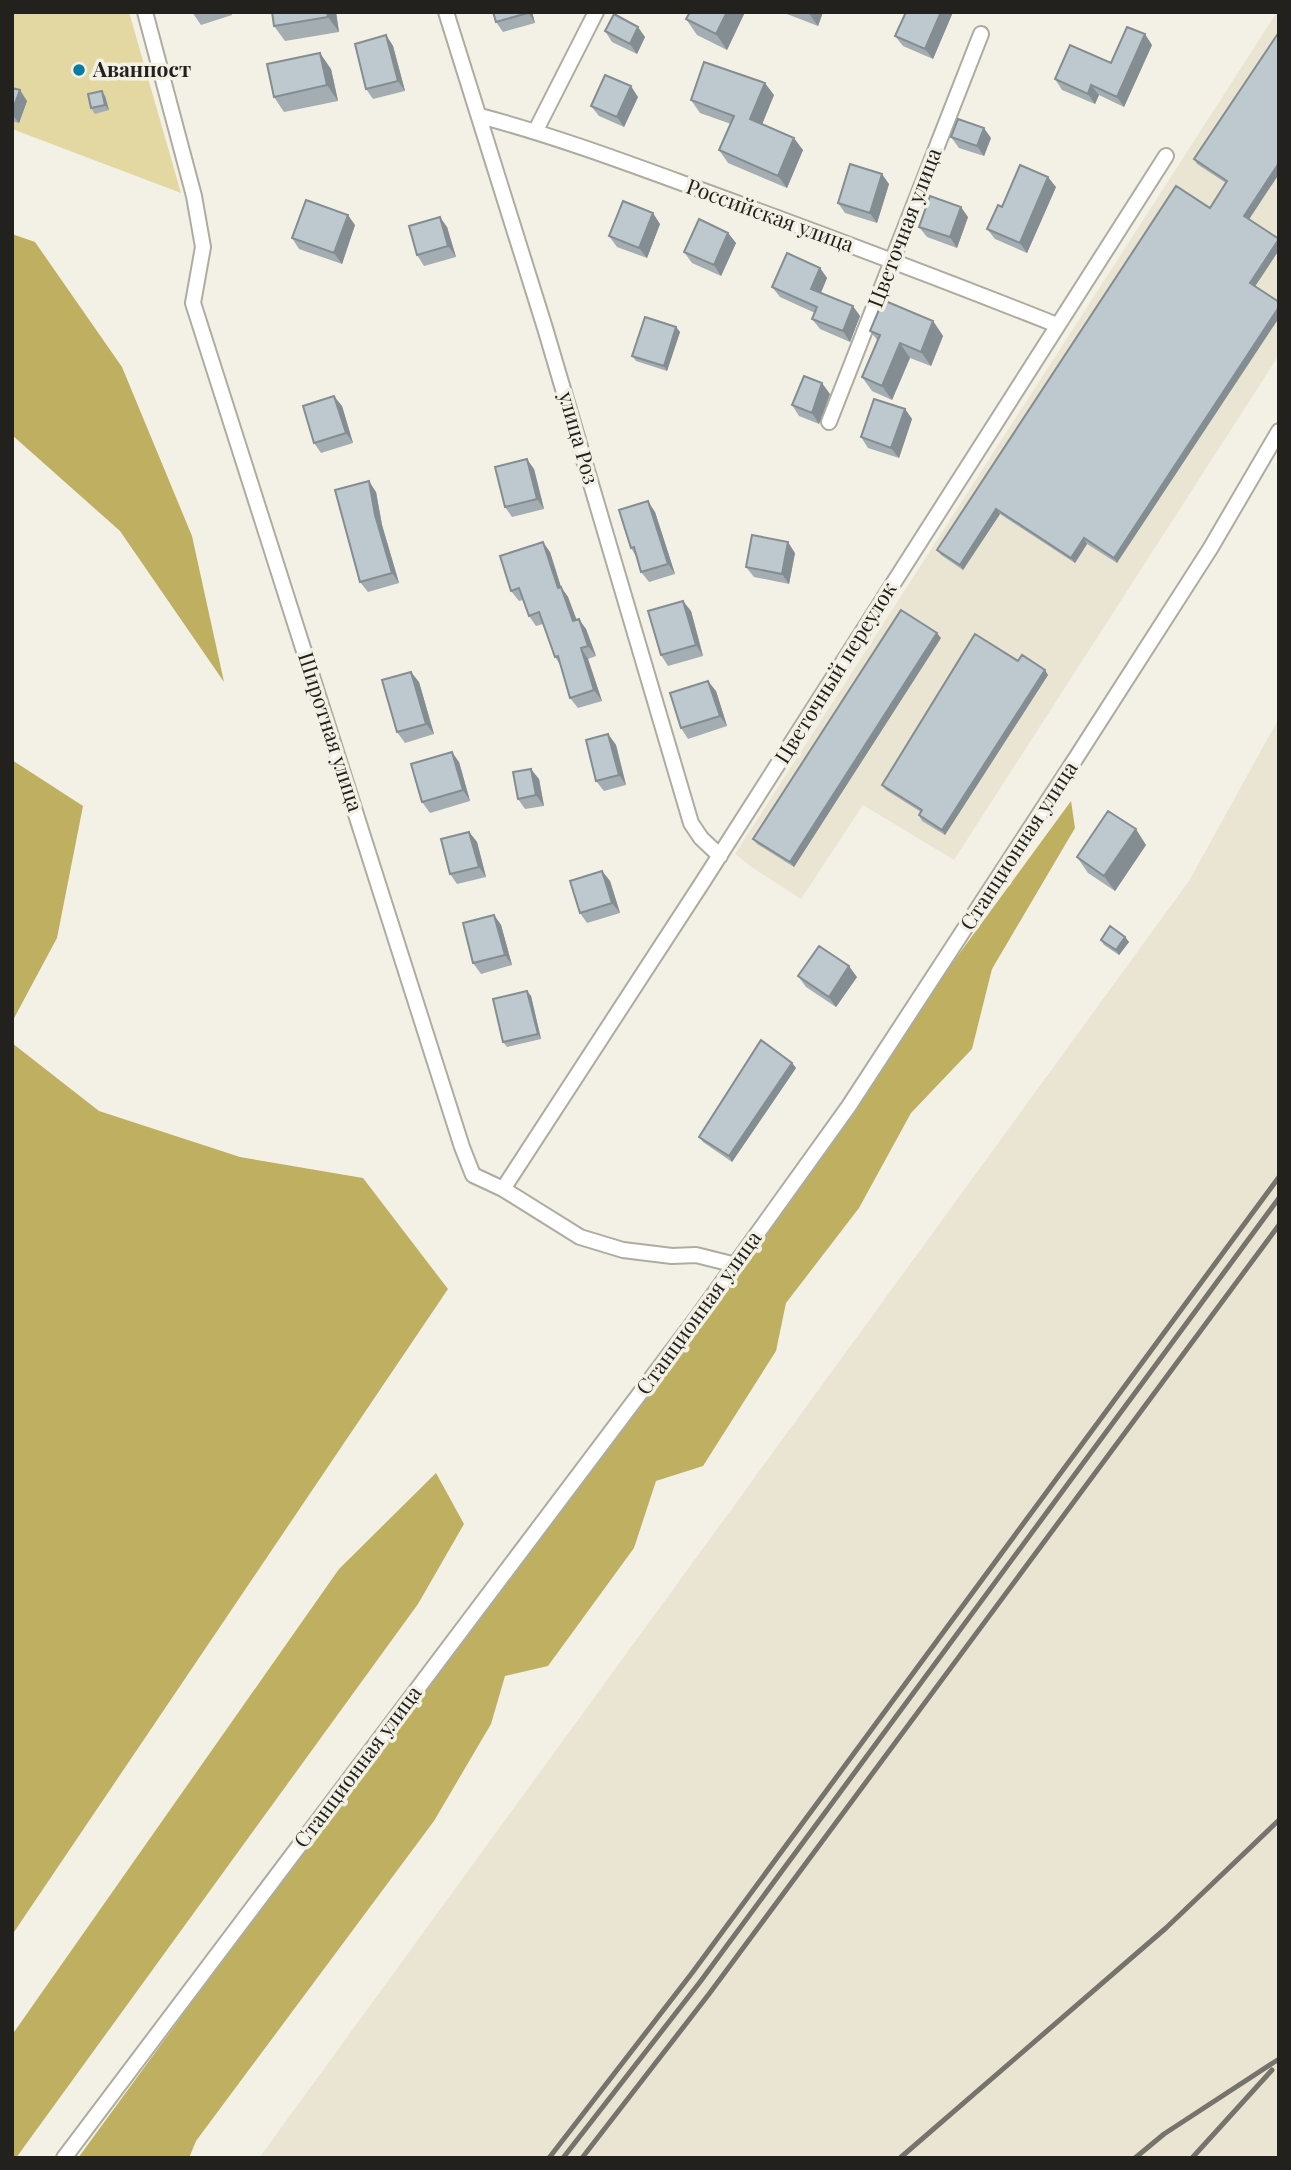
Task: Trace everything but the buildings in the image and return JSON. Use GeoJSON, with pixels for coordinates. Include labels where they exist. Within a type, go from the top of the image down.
{"type":"FeatureCollection","features":[{"type":"Feature","properties":{"kind":"street","name":"Широтная улица"},"geometry":{"type":"LineString","coordinates":[[145,12],[175,117],[203,247],[193,303],[473,1175],[503,1189],[580,1237],[623,1250],[672,1256],[696,1255],[736,1265]]}},
{"type":"Feature","properties":{"kind":"street","name":"улица Роз"},"geometry":{"type":"LineString","coordinates":[[446,12],[545,328],[691,823],[701,838],[720,856]]}},
{"type":"Feature","properties":{"kind":"street"},"geometry":{"type":"LineString","coordinates":[[537,131],[597,12]]}},
{"type":"Feature","properties":{"kind":"street","name":"Цветочная улица"},"geometry":{"type":"LineString","coordinates":[[829,422],[981,34]]}},
{"type":"Feature","properties":{"kind":"street","name":"Российская улица"},"geometry":{"type":"LineString","coordinates":[[480,116],[537,131],[892,260],[1057,325]]}},
{"type":"Feature","properties":{"kind":"street","name":"Цветочный переулок"},"geometry":{"type":"LineString","coordinates":[[503,1189],[720,856],[1166,156]]}},
{"type":"Feature","properties":{"kind":"street","name":"Станционная улица"},"geometry":{"type":"LineString","coordinates":[[64,2158],[736,1265],[849,1106],[1210,549],[1279,431]]}},
{"type":"Feature","properties":{"kind":"shaded area","name":"Аванпост"},"geometry":{"type":"Polygon","coordinates":[[[12,12],[129,12],[181,193],[12,129],[12,12]]]}},
{"type":"Feature","properties":{"kind":"shaded area"},"geometry":{"type":"Polygon","coordinates":[[[1277,12],[1279,355],[954,860],[863,805],[801,899],[735,854],[1277,12]]]}},
{"type":"Feature","properties":{"kind":"shaded area"},"geometry":{"type":"Polygon","coordinates":[[[12,234],[35,242],[122,367],[192,536],[224,682],[120,531],[12,435],[12,234]]]}},
{"type":"Feature","properties":{"kind":"shaded area"},"geometry":{"type":"Polygon","coordinates":[[[1279,718],[1279,2158],[259,2158],[1189,881],[1279,718]]]}},
{"type":"Feature","properties":{"kind":"shaded area"},"geometry":{"type":"Polygon","coordinates":[[[12,760],[83,806],[57,938],[12,1022],[12,760]]]}},
{"type":"Feature","properties":{"kind":"shaded area"},"geometry":{"type":"Polygon","coordinates":[[[1071,801],[1075,828],[992,969],[972,1049],[911,1113],[859,1208],[786,1303],[776,1351],[703,1466],[656,1481],[634,1548],[548,1666],[505,1676],[491,1724],[434,1821],[196,2141],[189,2158],[78,2158],[1071,801]]]}},
{"type":"Feature","properties":{"kind":"shaded area"},"geometry":{"type":"Polygon","coordinates":[[[12,1043],[99,1111],[240,1157],[363,1178],[448,1289],[12,1935],[12,1043]]]}},
{"type":"Feature","properties":{"kind":"shaded area"},"geometry":{"type":"Polygon","coordinates":[[[436,1473],[464,1524],[418,1604],[16,2158],[12,2158],[12,2035],[339,1569],[436,1473]]]}},
{"type":"Feature","properties":{"kind":"railway"},"geometry":{"type":"LineString","coordinates":[[549,2158],[692,1973],[1279,1177]]}},
{"type":"Feature","properties":{"kind":"railway"},"geometry":{"type":"LineString","coordinates":[[563,2158],[700,1982],[1279,1198]]}},
{"type":"Feature","properties":{"kind":"railway"},"geometry":{"type":"LineString","coordinates":[[582,2158],[709,1994],[1279,1225]]}},
{"type":"Feature","properties":{"kind":"railway"},"geometry":{"type":"LineString","coordinates":[[900,2158],[1166,1928],[1279,1820]]}},
{"type":"Feature","properties":{"kind":"railway"},"geometry":{"type":"LineString","coordinates":[[1135,2158],[1164,2134],[1279,2059]]}},
{"type":"Feature","properties":{"kind":"railway"},"geometry":{"type":"LineString","coordinates":[[1192,2158],[1272,2070]]}},
{"type":"Feature","properties":{"kind":"place","name":"Аванпост"},"geometry":{"type":"Point","coordinates":[79,70]}}]}
